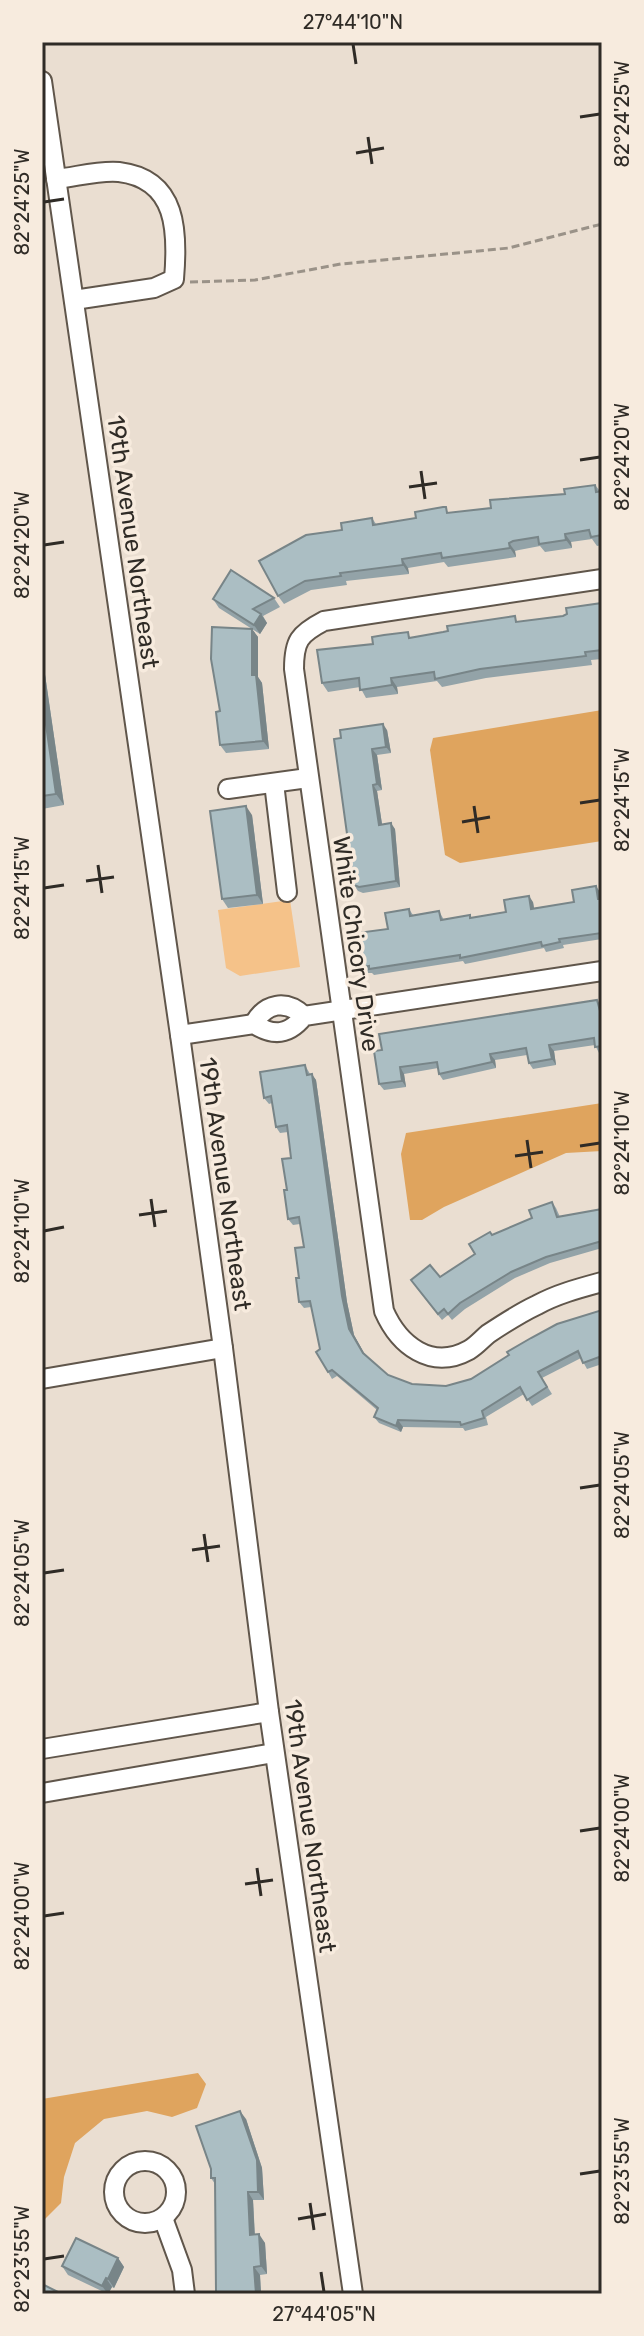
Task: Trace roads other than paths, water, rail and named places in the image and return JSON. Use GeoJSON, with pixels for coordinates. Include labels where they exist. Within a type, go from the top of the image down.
{"type":"FeatureCollection","features":[{"type":"Feature","properties":{"kind":"street","name":"19th Avenue Northeast"},"geometry":{"type":"LineString","coordinates":[[42,81],[180,1035],[274,1753],[353,2294]]}},
{"type":"Feature","properties":{"kind":"street"},"geometry":{"type":"LineString","coordinates":[[56,179],[118,172],[149,181],[169,206],[177,241],[174,279],[154,288],[74,300]]}},
{"type":"Feature","properties":{"kind":"street","name":"White Chicory Drive"},"geometry":{"type":"LineString","coordinates":[[602,579],[324,621],[305,631],[294,649],[308,778],[384,1311],[401,1341],[412,1349],[430,1356],[449,1356],[468,1351],[490,1333],[538,1304],[602,1282]]}},
{"type":"Feature","properties":{"kind":"street"},"geometry":{"type":"LineString","coordinates":[[228,789],[308,778]]}},
{"type":"Feature","properties":{"kind":"street"},"geometry":{"type":"LineString","coordinates":[[274,783],[287,892]]}},
{"type":"Feature","properties":{"kind":"street"},"geometry":{"type":"LineString","coordinates":[[180,1035],[254,1024],[265,1032],[275,1034],[296,1027],[304,1016],[602,971]]}},
{"type":"Feature","properties":{"kind":"street"},"geometry":{"type":"LineString","coordinates":[[42,1379],[223,1348]]}},
{"type":"Feature","properties":{"kind":"street"},"geometry":{"type":"LineString","coordinates":[[42,1749],[269,1712]]}},
{"type":"Feature","properties":{"kind":"street"},"geometry":{"type":"LineString","coordinates":[[42,1793],[274,1753]]}},
{"type":"Feature","properties":{"kind":"street"},"geometry":{"type":"LineString","coordinates":[[163,2218],[182,2270],[185,2294]]}}]}
